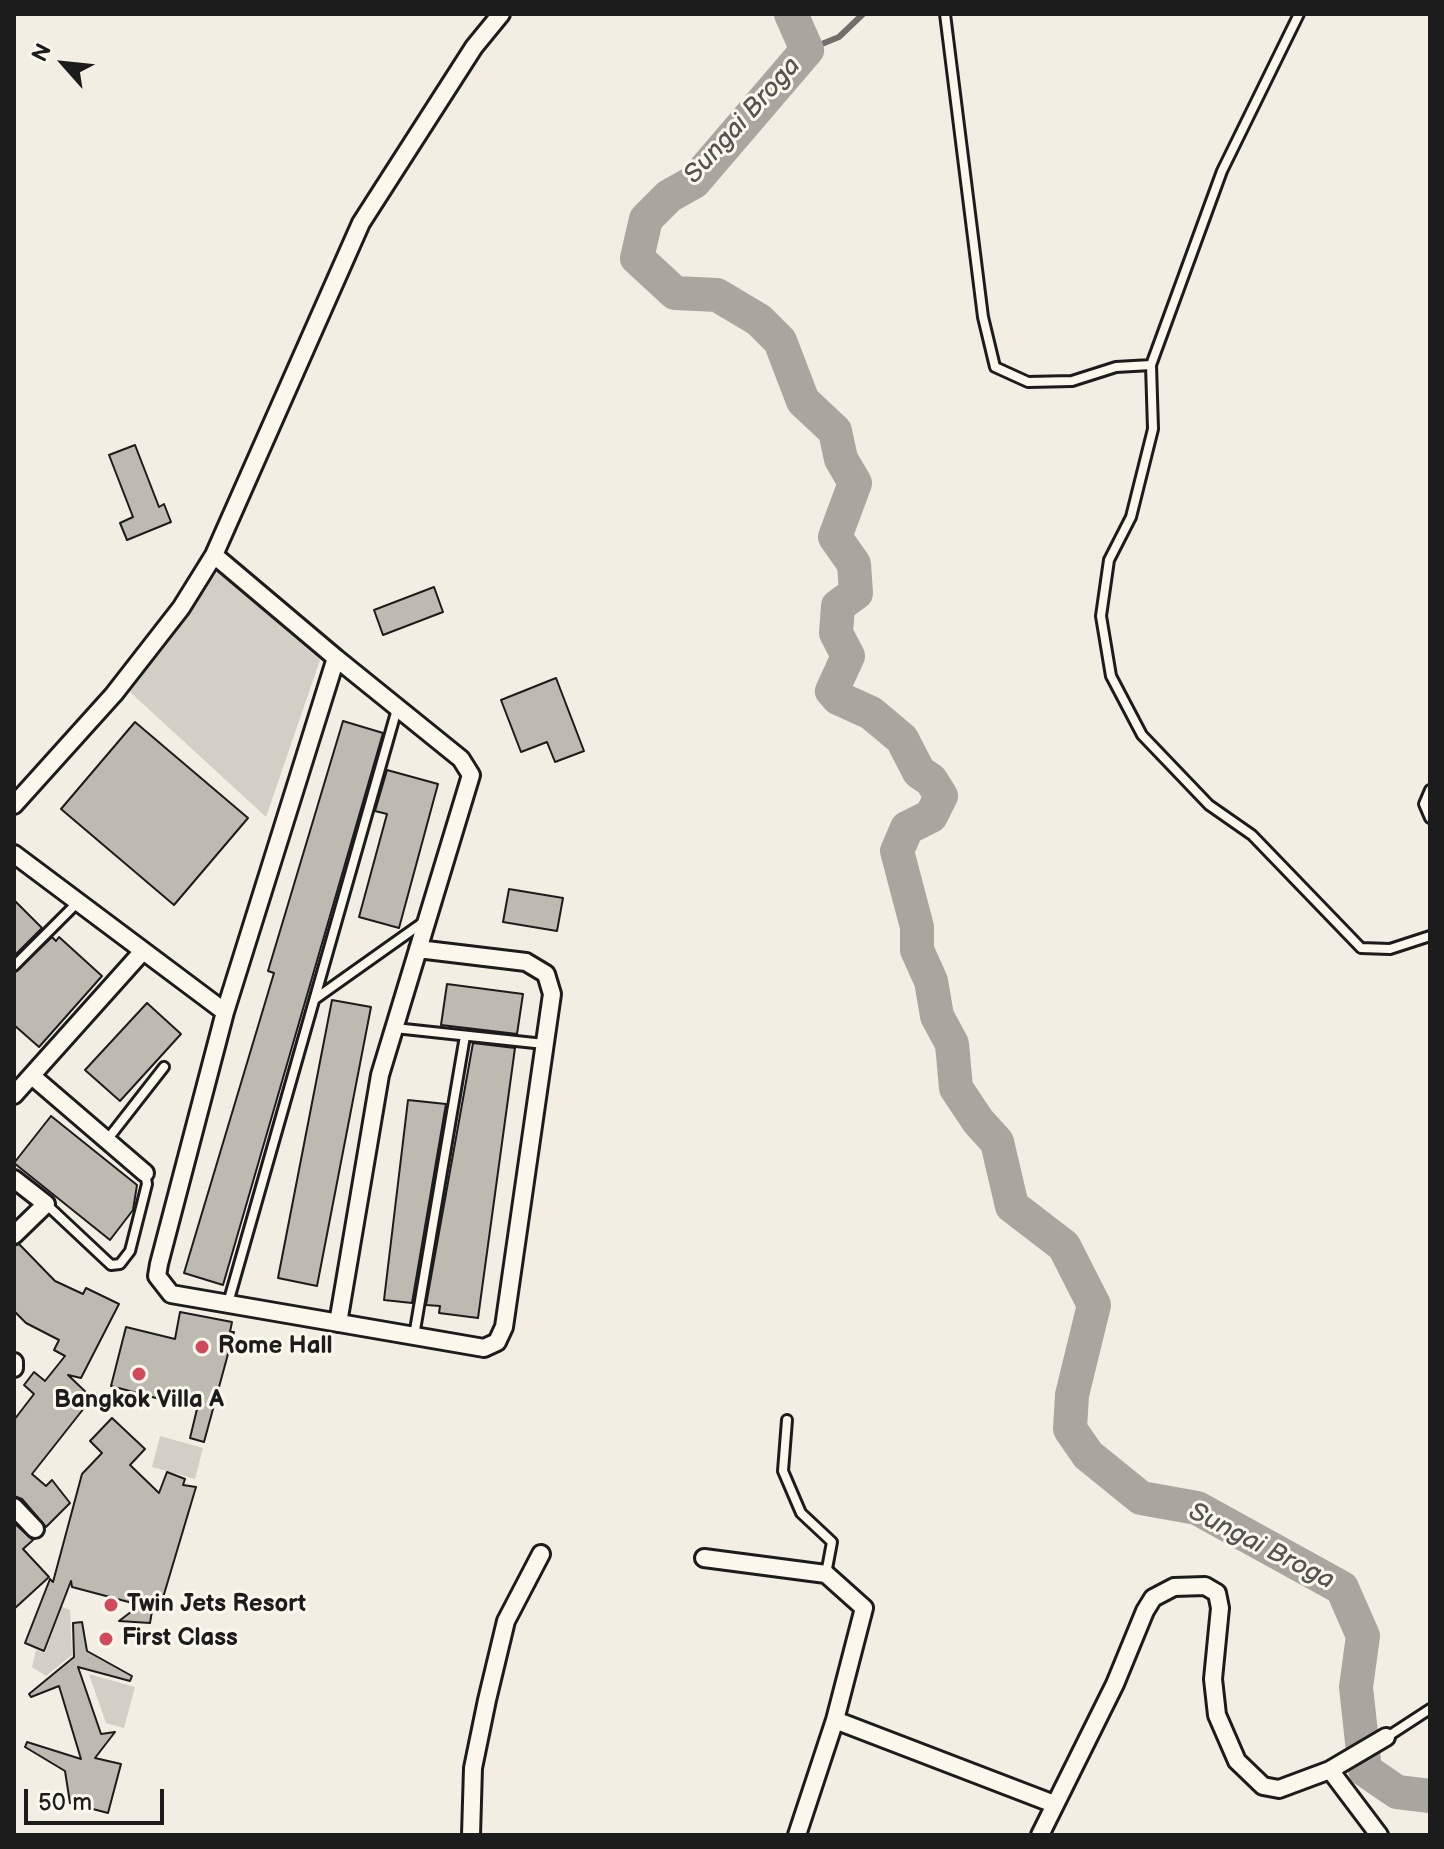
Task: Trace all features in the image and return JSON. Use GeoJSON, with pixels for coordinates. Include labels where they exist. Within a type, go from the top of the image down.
{"type":"FeatureCollection","features":[{"type":"Feature","properties":{"kind":"street"},"geometry":{"type":"LineString","coordinates":[[14,805],[114,694],[181,608],[214,555],[361,223],[474,47],[501,14]]}},
{"type":"Feature","properties":{"kind":"street"},"geometry":{"type":"LineString","coordinates":[[214,555],[461,759],[471,775],[380,1075],[338,1323]]}},
{"type":"Feature","properties":{"kind":"street"},"geometry":{"type":"LineString","coordinates":[[336,658],[225,1012],[157,1276],[171,1294],[484,1348],[497,1342],[504,1327],[552,994],[546,974],[526,962],[418,949]]}},
{"type":"Feature","properties":{"kind":"street"},"geometry":{"type":"LineString","coordinates":[[14,855],[225,1012]]}},
{"type":"Feature","properties":{"kind":"street"},"geometry":{"type":"LineString","coordinates":[[14,1095],[143,951]]}},
{"type":"Feature","properties":{"kind":"street"},"geometry":{"type":"LineString","coordinates":[[32,1076],[145,1173]]}},
{"type":"Feature","properties":{"kind":"street"},"geometry":{"type":"LineString","coordinates":[[14,1179],[46,1204],[14,1235]]}},
{"type":"Feature","properties":{"kind":"street"},"geometry":{"type":"LineString","coordinates":[[14,1507],[35,1529]]}},
{"type":"Feature","properties":{"kind":"street"},"geometry":{"type":"LineString","coordinates":[[471,1835],[473,1768],[506,1621],[541,1554]]}},
{"type":"Feature","properties":{"kind":"street"},"geometry":{"type":"LineString","coordinates":[[704,1558],[826,1574],[864,1608],[835,1720],[797,1835]]}},
{"type":"Feature","properties":{"kind":"street"},"geometry":{"type":"LineString","coordinates":[[1040,1835],[1115,1684],[1145,1611],[1153,1598],[1174,1587],[1205,1586],[1217,1593],[1220,1608],[1213,1679],[1217,1715],[1237,1761],[1263,1786],[1279,1789],[1337,1766],[1386,1737]]}},
{"type":"Feature","properties":{"kind":"street"},"geometry":{"type":"LineString","coordinates":[[835,1720],[1054,1804]]}},
{"type":"Feature","properties":{"kind":"street"},"geometry":{"type":"LineString","coordinates":[[1337,1766],[1379,1835]]}},
{"type":"Feature","properties":{"kind":"lane"},"geometry":{"type":"LineString","coordinates":[[945,14],[983,317],[995,367],[1028,382],[1072,381],[1116,367],[1151,365]]}},
{"type":"Feature","properties":{"kind":"lane"},"geometry":{"type":"LineString","coordinates":[[1299,14],[1222,171],[1151,365],[1153,429],[1131,517],[1109,560],[1101,616],[1111,676],[1142,735],[1209,805],[1252,835],[1361,948],[1390,949],[1430,936]]}},
{"type":"Feature","properties":{"kind":"lane"},"geometry":{"type":"LineString","coordinates":[[228,1304],[397,709]]}},
{"type":"Feature","properties":{"kind":"lane"},"geometry":{"type":"LineString","coordinates":[[1430,790],[1424,804],[1430,818]]}},
{"type":"Feature","properties":{"kind":"lane"},"geometry":{"type":"LineString","coordinates":[[14,966],[78,902]]}},
{"type":"Feature","properties":{"kind":"lane"},"geometry":{"type":"LineString","coordinates":[[314,999],[427,920]]}},
{"type":"Feature","properties":{"kind":"lane"},"geometry":{"type":"LineString","coordinates":[[394,1028],[546,1045]]}},
{"type":"Feature","properties":{"kind":"lane"},"geometry":{"type":"LineString","coordinates":[[414,1336],[465,1036]]}},
{"type":"Feature","properties":{"kind":"lane"},"geometry":{"type":"LineString","coordinates":[[107,1140],[164,1067]]}},
{"type":"Feature","properties":{"kind":"lane"},"geometry":{"type":"LineString","coordinates":[[46,1204],[111,1265],[120,1264],[130,1251],[147,1184],[145,1173]]}},
{"type":"Feature","properties":{"kind":"lane"},"geometry":{"type":"LineString","coordinates":[[787,1420],[783,1471],[801,1513],[832,1542],[826,1574]]}},
{"type":"Feature","properties":{"kind":"lane"},"geometry":{"type":"LineString","coordinates":[[1386,1737],[1430,1709]]}},
{"type":"Feature","properties":{"kind":"shaded area"},"geometry":{"type":"Polygon","coordinates":[[[218,571],[320,660],[266,817],[130,692],[218,571]]]}},
{"type":"Feature","properties":{"kind":"shaded area"},"geometry":{"type":"Polygon","coordinates":[[[160,1436],[203,1448],[195,1479],[152,1467],[160,1436]]]}},
{"type":"Feature","properties":{"kind":"shaded area"},"geometry":{"type":"Polygon","coordinates":[[[62,1607],[70,1610],[72,1655],[46,1676],[32,1667],[36,1650],[45,1653],[62,1607]]]}},
{"type":"Feature","properties":{"kind":"shaded area"},"geometry":{"type":"Polygon","coordinates":[[[89,1674],[135,1687],[124,1728],[106,1723],[89,1674]]]}},
{"type":"Feature","properties":{"kind":"building"},"geometry":{"type":"Polygon","coordinates":[[[135,445],[159,507],[164,504],[171,522],[127,540],[120,523],[133,517],[109,455],[135,445]]]}},
{"type":"Feature","properties":{"kind":"building"},"geometry":{"type":"Polygon","coordinates":[[[434,587],[443,612],[383,635],[374,610],[434,587]]]}},
{"type":"Feature","properties":{"kind":"building"},"geometry":{"type":"Polygon","coordinates":[[[556,678],[584,751],[555,762],[547,742],[521,752],[501,700],[556,678]]]}},
{"type":"Feature","properties":{"kind":"building"},"geometry":{"type":"Polygon","coordinates":[[[343,721],[383,733],[223,1285],[184,1273],[274,973],[268,971],[343,721]]]}},
{"type":"Feature","properties":{"kind":"building"},"geometry":{"type":"Polygon","coordinates":[[[135,722],[248,818],[174,905],[61,809],[135,722]]]}},
{"type":"Feature","properties":{"kind":"building"},"geometry":{"type":"Polygon","coordinates":[[[387,770],[438,784],[399,928],[359,917],[387,814],[375,811],[387,770]]]}},
{"type":"Feature","properties":{"kind":"building"},"geometry":{"type":"Polygon","coordinates":[[[509,889],[563,898],[557,931],[503,922],[509,889]]]}},
{"type":"Feature","properties":{"kind":"building"},"geometry":{"type":"Polygon","coordinates":[[[14,900],[42,928],[14,956],[14,900]]]}},
{"type":"Feature","properties":{"kind":"building"},"geometry":{"type":"Polygon","coordinates":[[[52,937],[56,941],[59,937],[102,976],[39,1047],[14,1025],[14,973],[52,937]]]}},
{"type":"Feature","properties":{"kind":"building"},"geometry":{"type":"Polygon","coordinates":[[[447,984],[523,994],[517,1034],[441,1025],[447,984]]]}},
{"type":"Feature","properties":{"kind":"building"},"geometry":{"type":"Polygon","coordinates":[[[332,1000],[371,1007],[317,1286],[278,1278],[332,1000]]]}},
{"type":"Feature","properties":{"kind":"building"},"geometry":{"type":"Polygon","coordinates":[[[147,1003],[181,1034],[120,1101],[85,1070],[147,1003]]]}},
{"type":"Feature","properties":{"kind":"building"},"geometry":{"type":"Polygon","coordinates":[[[473,1043],[515,1048],[478,1318],[439,1313],[440,1306],[426,1305],[473,1043]]]}},
{"type":"Feature","properties":{"kind":"building"},"geometry":{"type":"Polygon","coordinates":[[[408,1100],[446,1104],[412,1303],[384,1300],[408,1100]]]}},
{"type":"Feature","properties":{"kind":"building"},"geometry":{"type":"Polygon","coordinates":[[[51,1116],[137,1185],[133,1210],[110,1240],[14,1163],[51,1116]]]}},
{"type":"Feature","properties":{"kind":"building"},"geometry":{"type":"Polygon","coordinates":[[[19,1244],[55,1281],[83,1294],[86,1288],[119,1304],[81,1378],[68,1375],[92,1398],[32,1474],[46,1486],[52,1480],[70,1503],[46,1527],[22,1499],[14,1496],[14,1420],[34,1394],[24,1385],[34,1372],[45,1381],[65,1356],[54,1350],[59,1340],[26,1323],[14,1311],[14,1246],[19,1244]]]}},
{"type":"Feature","properties":{"kind":"building"},"geometry":{"type":"Polygon","coordinates":[[[180,1312],[232,1322],[230,1332],[234,1332],[204,1442],[190,1438],[197,1409],[190,1407],[193,1399],[186,1406],[111,1386],[126,1327],[175,1339],[180,1312]]]}},
{"type":"Feature","properties":{"kind":"building"},"geometry":{"type":"Polygon","coordinates":[[[112,1418],[145,1449],[130,1465],[159,1493],[167,1472],[185,1479],[183,1485],[196,1487],[162,1601],[154,1599],[150,1623],[119,1621],[140,1605],[72,1587],[71,1581],[44,1651],[25,1643],[50,1579],[53,1582],[82,1474],[102,1453],[90,1441],[112,1418]]]}},
{"type":"Feature","properties":{"kind":"building"},"geometry":{"type":"Polygon","coordinates":[[[14,1523],[33,1540],[23,1549],[49,1577],[14,1609],[14,1523]]]}},
{"type":"Feature","properties":{"kind":"building"},"geometry":{"type":"Polygon","coordinates":[[[82,1622],[87,1651],[132,1676],[130,1681],[78,1667],[101,1734],[115,1732],[95,1758],[121,1764],[108,1813],[70,1803],[65,1771],[25,1747],[27,1742],[81,1759],[59,1686],[31,1697],[29,1694],[74,1657],[73,1623],[82,1622]]]}},
{"type":"Feature","properties":{"kind":"waterway","name":"Sungai Broga"},"geometry":{"type":"LineString","coordinates":[[791,14],[807,50],[694,182],[669,196],[646,219],[637,258],[675,293],[717,295],[759,320],[780,341],[803,401],[835,431],[841,459],[855,483],[835,537],[854,564],[856,593],[838,606],[836,633],[848,656],[832,691],[838,698],[871,713],[902,739],[919,772],[931,780],[941,796],[931,816],[907,828],[897,851],[917,927],[917,950],[931,981],[937,1016],[952,1044],[956,1088],[978,1121],[997,1142],[1012,1206],[1064,1246],[1094,1305],[1072,1395],[1070,1429],[1088,1455],[1141,1498],[1197,1508],[1342,1588],[1363,1636],[1356,1687],[1365,1770],[1397,1792],[1430,1796]]}},
{"type":"Feature","properties":{"kind":"waterway"},"geometry":{"type":"LineString","coordinates":[[807,50],[839,37],[863,14]]}},
{"type":"Feature","properties":{"kind":"place","name":"Rome Hall"},"geometry":{"type":"Point","coordinates":[202,1347]}},
{"type":"Feature","properties":{"kind":"place","name":"Bangkok Villa A"},"geometry":{"type":"Point","coordinates":[139,1374]}},
{"type":"Feature","properties":{"kind":"place","name":"Twin Jets Resort"},"geometry":{"type":"Point","coordinates":[111,1605]}},
{"type":"Feature","properties":{"kind":"place","name":"First Class"},"geometry":{"type":"Point","coordinates":[106,1639]}}]}
